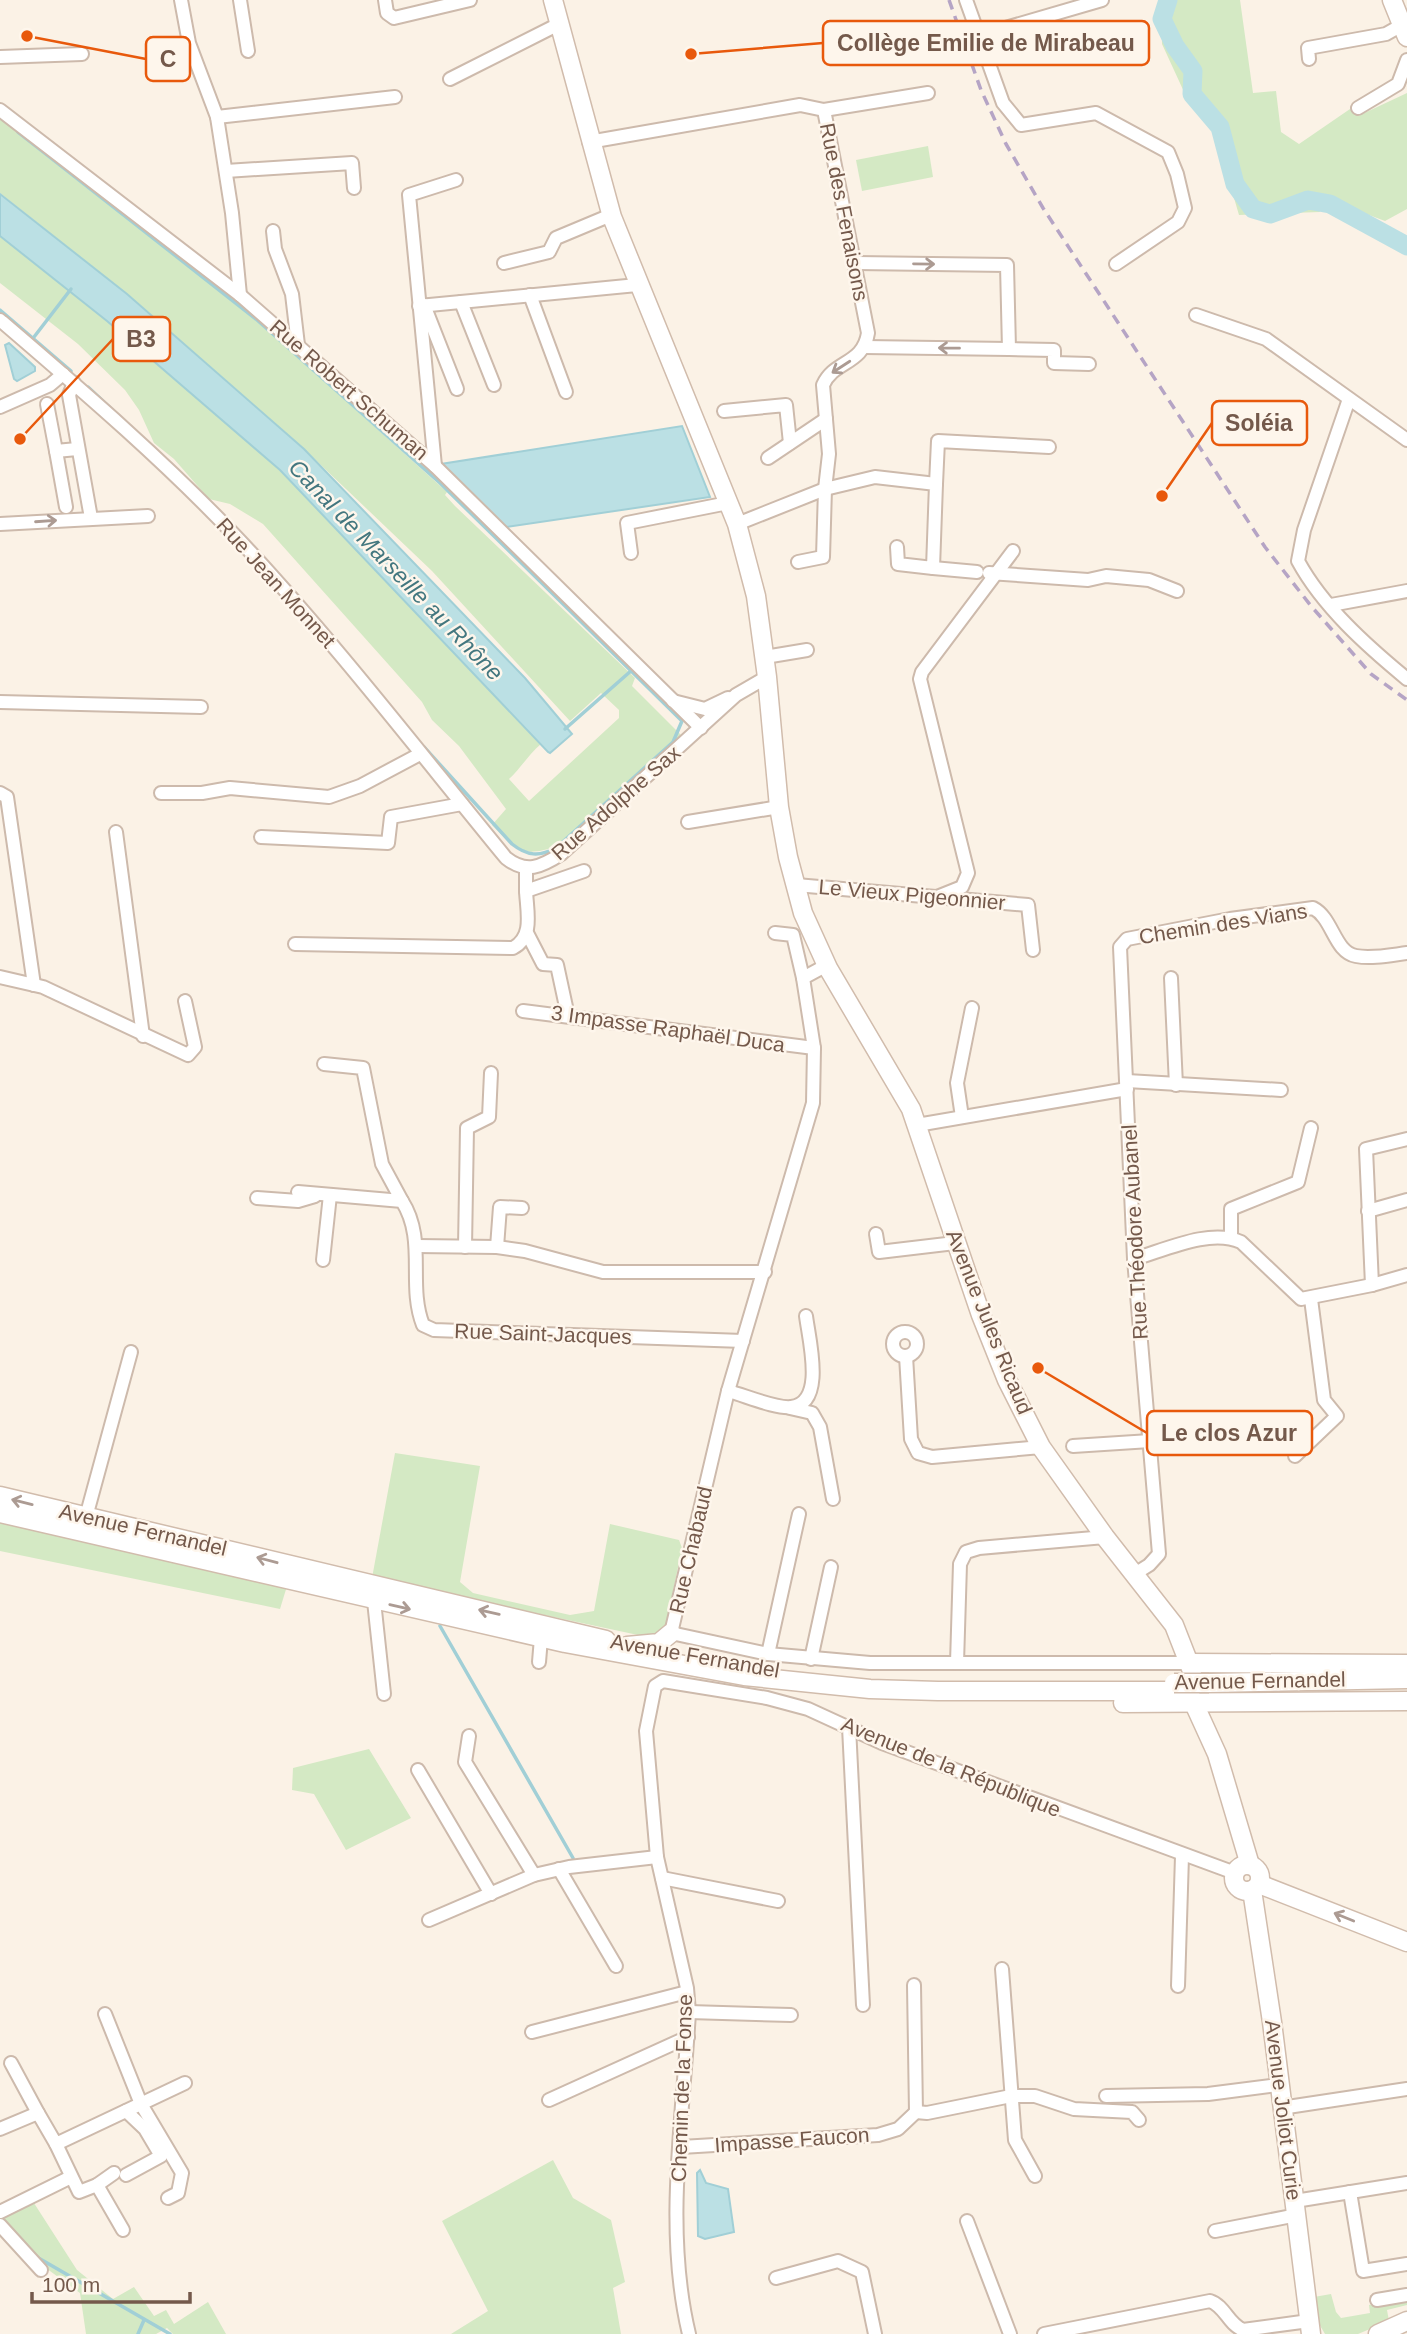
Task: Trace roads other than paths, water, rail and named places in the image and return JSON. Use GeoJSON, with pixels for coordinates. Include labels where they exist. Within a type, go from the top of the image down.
{"type":"FeatureCollection","features":[{"type":"Feature","properties":{"kind":"main road","name":"Avenue Jules Ricaud"},"geometry":{"type":"LineString","coordinates":[[553,0],[589,142],[611,215],[637,285],[737,524],[756,596],[765,657],[779,807],[803,913],[827,965],[864,1025],[918,1125],[955,1243],[1007,1380],[1041,1447],[1105,1537],[1174,1625],[1212,1742],[1242,1869]]}},
{"type":"Feature","properties":{"kind":"main road"},"geometry":{"type":"LineString","coordinates":[[1392,0],[1404,31]]}},
{"type":"Feature","properties":{"kind":"main road","name":"Avenue Fernandel"},"geometry":{"type":"LineString","coordinates":[[0,1496],[627,1646],[719,1663],[840,1678],[1407,1690]]}},
{"type":"Feature","properties":{"kind":"main road","name":"Avenue Fernandel"},"geometry":{"type":"LineString","coordinates":[[0,1513],[541,1638],[690,1668],[799,1683],[938,1691],[1407,1679]]}},
{"type":"Feature","properties":{"kind":"main road"},"geometry":{"type":"LineString","coordinates":[[627,1646],[659,1643],[671,1633]]}},
{"type":"Feature","properties":{"kind":"main road"},"geometry":{"type":"LineString","coordinates":[[1192,1685],[1407,1664]]}},
{"type":"Feature","properties":{"kind":"main road"},"geometry":{"type":"LineString","coordinates":[[1192,1685],[1407,1702]]}},
{"type":"Feature","properties":{"kind":"main road","name":"Avenue Joliot Curie"},"geometry":{"type":"LineString","coordinates":[[1242,1869],[1258,1870],[1256,1887],[1278,2085],[1311,2330]]}},
{"type":"Feature","properties":{"kind":"main road"},"geometry":{"type":"LineString","coordinates":[[1256,1887],[1407,1942]]}},
{"type":"Feature","properties":{"kind":"main road"},"geometry":{"type":"LineString","coordinates":[[1378,2334],[1407,2323]]}},
{"type":"Feature","properties":{"kind":"main road"},"geometry":{"type":"LineString","coordinates":[[1395,2334],[1407,2323]]}},
{"type":"Feature","properties":{"kind":"street"},"geometry":{"type":"LineString","coordinates":[[181,0],[189,43],[216,117],[226,171],[240,295]]}},
{"type":"Feature","properties":{"kind":"street"},"geometry":{"type":"LineString","coordinates":[[240,0],[248,51]]}},
{"type":"Feature","properties":{"kind":"street"},"geometry":{"type":"LineString","coordinates":[[385,0],[387,13],[394,18],[470,0]]}},
{"type":"Feature","properties":{"kind":"street"},"geometry":{"type":"LineString","coordinates":[[966,0],[1003,103],[1021,125],[1096,113],[1168,152],[1177,174],[1185,208],[1178,222],[1116,264]]}},
{"type":"Feature","properties":{"kind":"street"},"geometry":{"type":"LineString","coordinates":[[978,36],[1087,2],[1102,0]]}},
{"type":"Feature","properties":{"kind":"street"},"geometry":{"type":"LineString","coordinates":[[450,79],[559,24]]}},
{"type":"Feature","properties":{"kind":"street"},"geometry":{"type":"LineString","coordinates":[[1309,59],[1308,48],[1404,31]]}},
{"type":"Feature","properties":{"kind":"street"},"geometry":{"type":"LineString","coordinates":[[0,57],[82,54]]}},
{"type":"Feature","properties":{"kind":"street"},"geometry":{"type":"LineString","coordinates":[[1358,108],[1398,83],[1407,60]]}},
{"type":"Feature","properties":{"kind":"street"},"geometry":{"type":"LineString","coordinates":[[824,110],[928,93]]}},
{"type":"Feature","properties":{"kind":"street"},"geometry":{"type":"LineString","coordinates":[[216,117],[396,97]]}},
{"type":"Feature","properties":{"kind":"street","name":"Rue des Fenaisons"},"geometry":{"type":"LineString","coordinates":[[589,142],[800,105],[824,110],[856,263],[868,333],[866,347]]}},
{"type":"Feature","properties":{"kind":"street","name":"Rue Robert Schuman"},"geometry":{"type":"LineString","coordinates":[[0,110],[240,295],[298,345],[435,466],[672,701],[704,720]]}},
{"type":"Feature","properties":{"kind":"street"},"geometry":{"type":"LineString","coordinates":[[226,171],[352,163],[354,188]]}},
{"type":"Feature","properties":{"kind":"street"},"geometry":{"type":"LineString","coordinates":[[435,466],[410,195],[456,180]]}},
{"type":"Feature","properties":{"kind":"street"},"geometry":{"type":"LineString","coordinates":[[504,263],[549,252],[556,238],[611,215]]}},
{"type":"Feature","properties":{"kind":"street"},"geometry":{"type":"LineString","coordinates":[[273,231],[275,249],[292,294],[298,345]]}},
{"type":"Feature","properties":{"kind":"street"},"geometry":{"type":"LineString","coordinates":[[856,263],[1007,265],[1009,349]]}},
{"type":"Feature","properties":{"kind":"street"},"geometry":{"type":"LineString","coordinates":[[422,305],[637,285]]}},
{"type":"Feature","properties":{"kind":"street"},"geometry":{"type":"LineString","coordinates":[[530,295],[566,392]]}},
{"type":"Feature","properties":{"kind":"street"},"geometry":{"type":"LineString","coordinates":[[461,302],[494,384]]}},
{"type":"Feature","properties":{"kind":"street"},"geometry":{"type":"LineString","coordinates":[[422,305],[457,389]]}},
{"type":"Feature","properties":{"kind":"street"},"geometry":{"type":"LineString","coordinates":[[1196,315],[1266,339],[1407,440]]}},
{"type":"Feature","properties":{"kind":"street","name":"Rue Jean Monnet"},"geometry":{"type":"LineString","coordinates":[[0,320],[135,436],[241,542],[333,645],[506,858],[516,866],[526,869]]}},
{"type":"Feature","properties":{"kind":"street"},"geometry":{"type":"LineString","coordinates":[[798,562],[823,557],[824,489],[829,454],[823,384],[827,376],[856,358],[866,347],[1054,350],[1054,363],[1089,364]]}},
{"type":"Feature","properties":{"kind":"street"},"geometry":{"type":"LineString","coordinates":[[0,407],[50,385],[63,374]]}},
{"type":"Feature","properties":{"kind":"street"},"geometry":{"type":"LineString","coordinates":[[74,383],[69,392],[91,518]]}},
{"type":"Feature","properties":{"kind":"street"},"geometry":{"type":"LineString","coordinates":[[1349,399],[1304,530],[1298,561],[1307,578],[1354,632],[1407,679]]}},
{"type":"Feature","properties":{"kind":"street"},"geometry":{"type":"LineString","coordinates":[[47,404],[65,507]]}},
{"type":"Feature","properties":{"kind":"street"},"geometry":{"type":"LineString","coordinates":[[724,411],[786,405],[790,443]]}},
{"type":"Feature","properties":{"kind":"street"},"geometry":{"type":"LineString","coordinates":[[768,458],[826,419]]}},
{"type":"Feature","properties":{"kind":"street"},"geometry":{"type":"LineString","coordinates":[[933,568],[938,441],[1049,447]]}},
{"type":"Feature","properties":{"kind":"street"},"geometry":{"type":"LineString","coordinates":[[56,451],[77,449]]}},
{"type":"Feature","properties":{"kind":"street"},"geometry":{"type":"LineString","coordinates":[[737,524],[824,489],[876,477],[936,484]]}},
{"type":"Feature","properties":{"kind":"street"},"geometry":{"type":"LineString","coordinates":[[631,553],[627,523],[728,503]]}},
{"type":"Feature","properties":{"kind":"street"},"geometry":{"type":"LineString","coordinates":[[0,524],[148,516]]}},
{"type":"Feature","properties":{"kind":"street"},"geometry":{"type":"LineString","coordinates":[[897,547],[898,564],[1088,580],[1105,576],[1149,580],[1177,591]]}},
{"type":"Feature","properties":{"kind":"street"},"geometry":{"type":"LineString","coordinates":[[937,897],[962,887],[968,873],[920,679],[988,573],[1013,551]]}},
{"type":"Feature","properties":{"kind":"street"},"geometry":{"type":"LineString","coordinates":[[1331,605],[1407,591]]}},
{"type":"Feature","properties":{"kind":"street"},"geometry":{"type":"LineString","coordinates":[[765,657],[807,650]]}},
{"type":"Feature","properties":{"kind":"street","name":"Rue Adolphe Sax"},"geometry":{"type":"LineString","coordinates":[[584,871],[526,891],[526,869],[542,866],[561,854],[704,720],[736,695],[767,677]]}},
{"type":"Feature","properties":{"kind":"street"},"geometry":{"type":"LineString","coordinates":[[672,701],[704,720]]}},
{"type":"Feature","properties":{"kind":"street"},"geometry":{"type":"LineString","coordinates":[[0,702],[201,707]]}},
{"type":"Feature","properties":{"kind":"street"},"geometry":{"type":"LineString","coordinates":[[161,793],[202,793],[230,788],[329,797],[360,786],[419,754]]}},
{"type":"Feature","properties":{"kind":"street"},"geometry":{"type":"LineString","coordinates":[[0,793],[8,797],[34,985]]}},
{"type":"Feature","properties":{"kind":"street"},"geometry":{"type":"LineString","coordinates":[[261,837],[388,843],[391,817],[462,804]]}},
{"type":"Feature","properties":{"kind":"street"},"geometry":{"type":"LineString","coordinates":[[688,822],[779,807]]}},
{"type":"Feature","properties":{"kind":"street"},"geometry":{"type":"LineString","coordinates":[[116,832],[143,1036]]}},
{"type":"Feature","properties":{"kind":"street","name":"Le Vieux Pigeonnier"},"geometry":{"type":"LineString","coordinates":[[796,885],[1028,905],[1034,950]]}},
{"type":"Feature","properties":{"kind":"street"},"geometry":{"type":"LineString","coordinates":[[295,944],[513,948],[523,943],[527,933],[526,891]]}},
{"type":"Feature","properties":{"kind":"street","name":"Chemin des Vians"},"geometry":{"type":"LineString","coordinates":[[1127,1085],[1120,947],[1127,939],[1230,919],[1313,908],[1322,913],[1342,948],[1353,956],[1407,953]]}},
{"type":"Feature","properties":{"kind":"street"},"geometry":{"type":"LineString","coordinates":[[527,933],[543,964],[557,965],[568,1016]]}},
{"type":"Feature","properties":{"kind":"street","name":"Rue Chabaud"},"geometry":{"type":"LineString","coordinates":[[775,933],[793,935],[803,978],[814,1048],[813,1103],[728,1391],[671,1633],[768,1654],[811,1659],[881,1664],[957,1663],[1192,1685]]}},
{"type":"Feature","properties":{"kind":"street"},"geometry":{"type":"LineString","coordinates":[[803,978],[827,965]]}},
{"type":"Feature","properties":{"kind":"street"},"geometry":{"type":"LineString","coordinates":[[0,977],[34,985],[179,1053],[193,1052],[185,1001]]}},
{"type":"Feature","properties":{"kind":"street"},"geometry":{"type":"LineString","coordinates":[[1171,978],[1176,1085]]}},
{"type":"Feature","properties":{"kind":"street"},"geometry":{"type":"LineString","coordinates":[[962,1117],[957,1083],[972,1008]]}},
{"type":"Feature","properties":{"kind":"street","name":"3 Impasse Raphaël Duca"},"geometry":{"type":"LineString","coordinates":[[523,1011],[814,1048]]}},
{"type":"Feature","properties":{"kind":"street"},"geometry":{"type":"LineString","coordinates":[[324,1064],[363,1068],[382,1164],[412,1217],[417,1246],[497,1247],[525,1251],[603,1272],[765,1272]]}},
{"type":"Feature","properties":{"kind":"street"},"geometry":{"type":"LineString","coordinates":[[468,1247],[467,1128],[489,1117],[491,1073]]}},
{"type":"Feature","properties":{"kind":"street"},"geometry":{"type":"LineString","coordinates":[[918,1125],[1127,1085],[1281,1090]]}},
{"type":"Feature","properties":{"kind":"street","name":"Rue Théodore Aubanel"},"geometry":{"type":"LineString","coordinates":[[1127,1085],[1135,1259],[1159,1554],[1149,1566],[1133,1574]]}},
{"type":"Feature","properties":{"kind":"street"},"geometry":{"type":"LineString","coordinates":[[1231,1238],[1231,1209],[1298,1182],[1311,1128]]}},
{"type":"Feature","properties":{"kind":"street"},"geometry":{"type":"LineString","coordinates":[[1372,1285],[1366,1149],[1407,1139]]}},
{"type":"Feature","properties":{"kind":"street"},"geometry":{"type":"LineString","coordinates":[[468,1247],[473,1180]]}},
{"type":"Feature","properties":{"kind":"street"},"geometry":{"type":"LineString","coordinates":[[298,1192],[402,1201]]}},
{"type":"Feature","properties":{"kind":"street"},"geometry":{"type":"LineString","coordinates":[[257,1198],[298,1201],[325,1195]]}},
{"type":"Feature","properties":{"kind":"street"},"geometry":{"type":"LineString","coordinates":[[323,1259],[325,1195]]}},
{"type":"Feature","properties":{"kind":"street"},"geometry":{"type":"LineString","coordinates":[[1368,1211],[1407,1200]]}},
{"type":"Feature","properties":{"kind":"street"},"geometry":{"type":"LineString","coordinates":[[497,1247],[500,1206],[522,1208]]}},
{"type":"Feature","properties":{"kind":"street"},"geometry":{"type":"LineString","coordinates":[[876,1234],[879,1252],[955,1243]]}},
{"type":"Feature","properties":{"kind":"street"},"geometry":{"type":"LineString","coordinates":[[1135,1259],[1207,1238],[1231,1238],[1241,1242],[1291,1292],[1301,1298],[1311,1299],[1407,1275]]}},
{"type":"Feature","properties":{"kind":"street","name":"Rue Saint-Jacques"},"geometry":{"type":"LineString","coordinates":[[417,1246],[418,1311],[423,1325],[434,1329],[743,1341]]}},
{"type":"Feature","properties":{"kind":"street"},"geometry":{"type":"LineString","coordinates":[[1295,1456],[1337,1416],[1324,1399],[1311,1299]]}},
{"type":"Feature","properties":{"kind":"street"},"geometry":{"type":"LineString","coordinates":[[790,1408],[804,1404],[811,1394],[813,1378],[806,1316]]}},
{"type":"Feature","properties":{"kind":"street"},"geometry":{"type":"LineString","coordinates":[[86,1517],[131,1352]]}},
{"type":"Feature","properties":{"kind":"street"},"geometry":{"type":"LineString","coordinates":[[906,1356],[911,1439],[918,1452],[932,1457],[1041,1447]]}},
{"type":"Feature","properties":{"kind":"street"},"geometry":{"type":"LineString","coordinates":[[728,1391],[812,1413],[820,1427],[833,1499]]}},
{"type":"Feature","properties":{"kind":"street"},"geometry":{"type":"LineString","coordinates":[[1073,1446],[1150,1441]]}},
{"type":"Feature","properties":{"kind":"street"},"geometry":{"type":"LineString","coordinates":[[768,1654],[799,1514]]}},
{"type":"Feature","properties":{"kind":"street"},"geometry":{"type":"LineString","coordinates":[[957,1663],[960,1564],[966,1552],[979,1548],[1105,1537]]}},
{"type":"Feature","properties":{"kind":"street"},"geometry":{"type":"LineString","coordinates":[[811,1659],[831,1567]]}},
{"type":"Feature","properties":{"kind":"street"},"geometry":{"type":"LineString","coordinates":[[374,1601],[384,1694]]}},
{"type":"Feature","properties":{"kind":"street"},"geometry":{"type":"LineString","coordinates":[[539,1662],[541,1638]]}},
{"type":"Feature","properties":{"kind":"street","name":"Avenue de la République"},"geometry":{"type":"LineString","coordinates":[[663,1681],[767,1698],[808,1709],[882,1743],[1182,1856],[1242,1869]]}},
{"type":"Feature","properties":{"kind":"street","name":"Chemin de la Fonse"},"geometry":{"type":"LineString","coordinates":[[663,1681],[655,1686],[646,1731],[657,1857],[689,2012],[675,2247],[679,2291],[689,2334]]}},
{"type":"Feature","properties":{"kind":"street"},"geometry":{"type":"LineString","coordinates":[[849,1727],[863,2005]]}},
{"type":"Feature","properties":{"kind":"street"},"geometry":{"type":"LineString","coordinates":[[469,1736],[464,1762],[534,1875]]}},
{"type":"Feature","properties":{"kind":"street"},"geometry":{"type":"LineString","coordinates":[[418,1770],[491,1894]]}},
{"type":"Feature","properties":{"kind":"street"},"geometry":{"type":"LineString","coordinates":[[1178,1986],[1182,1856]]}},
{"type":"Feature","properties":{"kind":"street"},"geometry":{"type":"LineString","coordinates":[[429,1920],[534,1875],[559,1869],[657,1857]]}},
{"type":"Feature","properties":{"kind":"street"},"geometry":{"type":"LineString","coordinates":[[559,1869],[616,1966]]}},
{"type":"Feature","properties":{"kind":"street"},"geometry":{"type":"LineString","coordinates":[[662,1878],[778,1901]]}},
{"type":"Feature","properties":{"kind":"street"},"geometry":{"type":"LineString","coordinates":[[1002,1969],[1015,2140],[1035,2176]]}},
{"type":"Feature","properties":{"kind":"street"},"geometry":{"type":"LineString","coordinates":[[914,1984],[916,2112],[927,2113],[1011,2096],[1035,2096],[1074,2109],[1132,2112],[1139,2120]]}},
{"type":"Feature","properties":{"kind":"street"},"geometry":{"type":"LineString","coordinates":[[531,2032],[687,1992]]}},
{"type":"Feature","properties":{"kind":"street"},"geometry":{"type":"LineString","coordinates":[[689,2012],[791,2015]]}},
{"type":"Feature","properties":{"kind":"street"},"geometry":{"type":"LineString","coordinates":[[104,2014],[141,2104],[182,2173],[178,2193],[168,2198]]}},
{"type":"Feature","properties":{"kind":"street"},"geometry":{"type":"LineString","coordinates":[[549,2100],[688,2037]]}},
{"type":"Feature","properties":{"kind":"street"},"geometry":{"type":"LineString","coordinates":[[11,2063],[79,2192],[161,2156],[145,2129],[127,2111]]}},
{"type":"Feature","properties":{"kind":"street"},"geometry":{"type":"LineString","coordinates":[[56,2144],[185,2083]]}},
{"type":"Feature","properties":{"kind":"street"},"geometry":{"type":"LineString","coordinates":[[1107,2096],[1208,2094],[1278,2085]]}},
{"type":"Feature","properties":{"kind":"street"},"geometry":{"type":"LineString","coordinates":[[1281,2109],[1407,2089]]}},
{"type":"Feature","properties":{"kind":"street","name":"Impasse Faucon"},"geometry":{"type":"LineString","coordinates":[[681,2147],[878,2136],[898,2129],[916,2112]]}},
{"type":"Feature","properties":{"kind":"street"},"geometry":{"type":"LineString","coordinates":[[0,2129],[38,2113]]}},
{"type":"Feature","properties":{"kind":"street"},"geometry":{"type":"LineString","coordinates":[[0,2212],[71,2177]]}},
{"type":"Feature","properties":{"kind":"street"},"geometry":{"type":"LineString","coordinates":[[1215,2231],[1350,2192],[1407,2183]]}},
{"type":"Feature","properties":{"kind":"street"},"geometry":{"type":"LineString","coordinates":[[97,2185],[123,2230]]}},
{"type":"Feature","properties":{"kind":"street"},"geometry":{"type":"LineString","coordinates":[[1350,2192],[1363,2271],[1407,2264]]}},
{"type":"Feature","properties":{"kind":"street"},"geometry":{"type":"LineString","coordinates":[[967,2221],[1010,2334]]}},
{"type":"Feature","properties":{"kind":"street"},"geometry":{"type":"LineString","coordinates":[[0,2225],[41,2270]]}},
{"type":"Feature","properties":{"kind":"street"},"geometry":{"type":"LineString","coordinates":[[776,2278],[838,2260],[862,2272],[875,2334]]}},
{"type":"Feature","properties":{"kind":"street"},"geometry":{"type":"LineString","coordinates":[[1377,2300],[1407,2295]]}},
{"type":"Feature","properties":{"kind":"street"},"geometry":{"type":"LineString","coordinates":[[1044,2334],[1210,2301],[1217,2303],[1235,2327],[1242,2330],[1311,2330]]}},
{"type":"Feature","properties":{"kind":"water","name":"Canal de Marseille au Rhône"},"geometry":{"type":"Polygon","coordinates":[[[0,194],[127,294],[304,449],[525,678],[572,734],[548,752],[280,470],[107,321],[0,236],[0,194]]]}},
{"type":"Feature","properties":{"kind":"water"},"geometry":{"type":"Polygon","coordinates":[[[9,343],[35,367],[35,371],[17,381],[14,379],[5,345],[9,343]]]}},
{"type":"Feature","properties":{"kind":"water"},"geometry":{"type":"Polygon","coordinates":[[[682,426],[710,497],[506,527],[441,464],[682,426]]]}},
{"type":"Feature","properties":{"kind":"water"},"geometry":{"type":"Polygon","coordinates":[[[700,2170],[706,2183],[728,2189],[734,2232],[705,2239],[698,2236],[697,2173],[700,2170]]]}},
{"type":"Feature","properties":{"kind":"waterway"},"geometry":{"type":"LineString","coordinates":[[1168,0],[1162,19],[1175,46],[1193,71],[1192,94],[1220,127],[1235,184],[1253,209],[1270,214],[1308,200],[1330,204],[1407,246]]}},
{"type":"Feature","properties":{"kind":"waterway"},"geometry":{"type":"LineString","coordinates":[[18,132],[256,319],[440,483],[682,721],[673,742],[556,848],[539,854],[528,853],[512,844],[424,747]]}},
{"type":"Feature","properties":{"kind":"waterway"},"geometry":{"type":"LineString","coordinates":[[34,337],[71,289]]}},
{"type":"Feature","properties":{"kind":"waterway"},"geometry":{"type":"LineString","coordinates":[[0,310],[71,371]]}},
{"type":"Feature","properties":{"kind":"waterway"},"geometry":{"type":"LineString","coordinates":[[88,387],[152,447]]}},
{"type":"Feature","properties":{"kind":"waterway"},"geometry":{"type":"LineString","coordinates":[[337,642],[377,690]]}},
{"type":"Feature","properties":{"kind":"waterway"},"geometry":{"type":"LineString","coordinates":[[565,729],[632,670]]}},
{"type":"Feature","properties":{"kind":"waterway"},"geometry":{"type":"LineString","coordinates":[[440,1626],[573,1858]]}},
{"type":"Feature","properties":{"kind":"waterway"},"geometry":{"type":"LineString","coordinates":[[35,2256],[170,2334]]}},
{"type":"Feature","properties":{"kind":"waterway"},"geometry":{"type":"LineString","coordinates":[[138,2334],[144,2320]]}},
{"type":"Feature","properties":{"kind":"railway"},"geometry":{"type":"LineString","coordinates":[[949,0],[981,90],[1006,144],[1043,208],[1265,547],[1311,606],[1371,674],[1407,700]]}},
{"type":"Feature","properties":{"kind":"place","name":"C"},"geometry":{"type":"Point","coordinates":[27,36]}},
{"type":"Feature","properties":{"kind":"place","name":"Collège Emilie de Mirabeau"},"geometry":{"type":"Point","coordinates":[691,54]}},
{"type":"Feature","properties":{"kind":"place","name":"B3"},"geometry":{"type":"Point","coordinates":[20,439]}},
{"type":"Feature","properties":{"kind":"place","name":"Soléia"},"geometry":{"type":"Point","coordinates":[1162,496]}},
{"type":"Feature","properties":{"kind":"place","name":"Le clos Azur"},"geometry":{"type":"Point","coordinates":[1038,1368]}}]}
